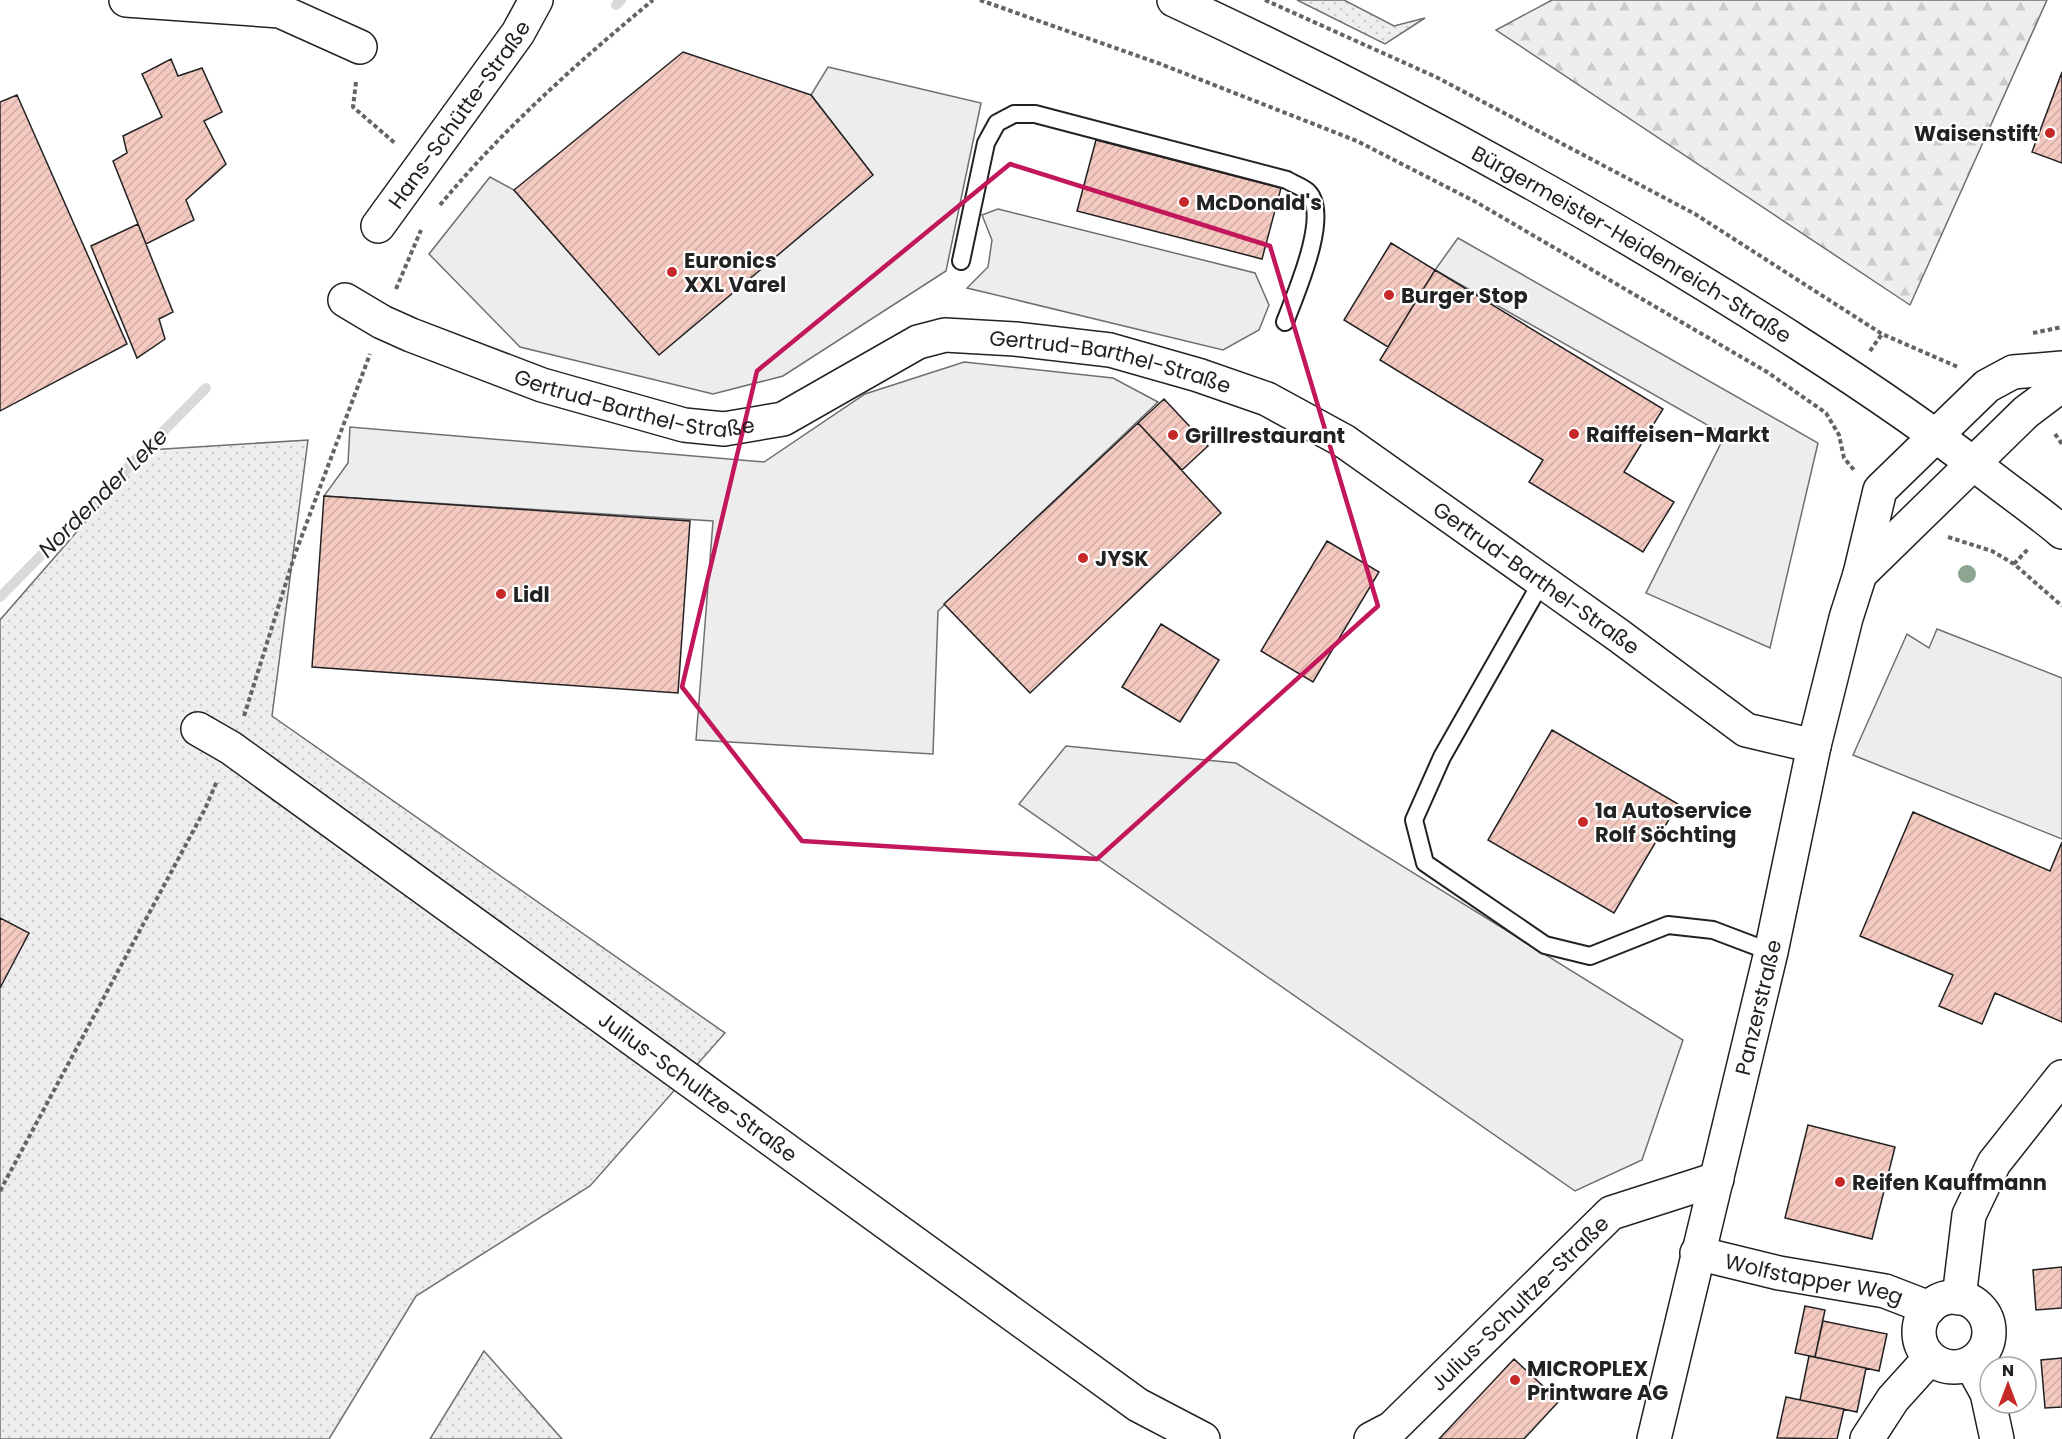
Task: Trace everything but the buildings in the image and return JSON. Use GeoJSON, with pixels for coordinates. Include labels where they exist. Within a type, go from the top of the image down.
{"type":"FeatureCollection","features":[{"type":"Feature","properties":{"kind":"street"},"geometry":{"type":"LineString","coordinates":[[126,0],[280,11],[360,47]]}},
{"type":"Feature","properties":{"kind":"street","name":"Hans-Schütte-Straße"},"geometry":{"type":"LineString","coordinates":[[378,226],[518,33],[536,0]]}},
{"type":"Feature","properties":{"kind":"street","name":"Bürgermeister-Heidenreich-Straße"},"geometry":{"type":"LineString","coordinates":[[1174,0],[1419,120],[1540,187],[1739,305],[1852,377],[1936,435],[2062,532]]}},
{"type":"Feature","properties":{"kind":"street","name":"Gertrud-Barthel-Straße"},"geometry":{"type":"LineString","coordinates":[[345,300],[382,322],[542,385],[684,425],[724,429],[783,419],[918,342],[945,335],[1015,339],[1110,350],[1198,375],[1267,399],[1344,441],[1618,635],[1746,730],[1814,746]]}},
{"type":"Feature","properties":{"kind":"street"},"geometry":{"type":"LineString","coordinates":[[1880,490],[1988,386],[2013,372],[2062,368]]}},
{"type":"Feature","properties":{"kind":"street","name":"Panzerstraße"},"geometry":{"type":"LineString","coordinates":[[1860,574],[2026,412],[2062,385]]}},
{"type":"Feature","properties":{"kind":"street","name":"Panzerstraße"},"geometry":{"type":"LineString","coordinates":[[1654,1439],[1771,952],[1814,746],[1880,490]]}},
{"type":"Feature","properties":{"kind":"street","name":"Julius-Schultze-Straße"},"geometry":{"type":"LineString","coordinates":[[198,729],[231,748],[1129,1398],[1203,1439]]}},
{"type":"Feature","properties":{"kind":"street","name":"Wolfstapper Weg"},"geometry":{"type":"LineString","coordinates":[[1930,1358],[1923,1349],[1919,1328],[1923,1317],[1944,1303],[1970,1215],[1994,1163],[2062,1077]]}},
{"type":"Feature","properties":{"kind":"street","name":"Julius-Schultze-Straße"},"geometry":{"type":"LineString","coordinates":[[1371,1439],[1392,1428],[1611,1213],[1717,1179]]}},
{"type":"Feature","properties":{"kind":"street","name":"Wolfstapper Weg"},"geometry":{"type":"LineString","coordinates":[[1697,1253],[1779,1272],[1944,1303],[1970,1301],[1979,1307],[1989,1326],[1986,1348],[1971,1364]]}},
{"type":"Feature","properties":{"kind":"street"},"geometry":{"type":"LineString","coordinates":[[1867,1439],[1893,1399],[1930,1358],[1950,1367],[1971,1364],[1987,1393],[1997,1439]]}},
{"type":"Feature","properties":{"kind":"lane"},"geometry":{"type":"LineString","coordinates":[[961,261],[986,142],[997,123],[1014,114],[1035,114],[1287,180],[1308,192],[1315,206],[1315,234],[1285,322]]}},
{"type":"Feature","properties":{"kind":"lane"},"geometry":{"type":"LineString","coordinates":[[1542,581],[1442,757],[1414,820],[1425,863],[1545,945],[1556,948],[1590,956],[1668,925],[1713,930],[1771,952]]}},
{"type":"Feature","properties":{"kind":"path"},"geometry":{"type":"LineString","coordinates":[[438,207],[468,171],[574,67],[653,0]]}},
{"type":"Feature","properties":{"kind":"path"},"geometry":{"type":"LineString","coordinates":[[980,0],[1158,63],[1358,141],[1476,202],[1767,372],[1826,412],[1839,435],[1844,458],[1855,472],[1880,490]]}},
{"type":"Feature","properties":{"kind":"path"},"geometry":{"type":"LineString","coordinates":[[1265,0],[1436,77],[1695,214],[1882,334],[1960,369]]}},
{"type":"Feature","properties":{"kind":"path"},"geometry":{"type":"LineString","coordinates":[[360,47],[353,107],[396,145],[425,161]]}},
{"type":"Feature","properties":{"kind":"path"},"geometry":{"type":"LineString","coordinates":[[0,1191],[205,809],[251,698],[295,554],[382,322],[423,226]]}},
{"type":"Feature","properties":{"kind":"path"},"geometry":{"type":"LineString","coordinates":[[2056,435],[2062,444]]}},
{"type":"Feature","properties":{"kind":"path"},"geometry":{"type":"LineString","coordinates":[[1918,518],[1951,539],[1992,551],[2014,564],[2062,606]]}},
{"type":"Feature","properties":{"kind":"highlighted area"},"geometry":{"type":"Polygon","coordinates":[[[1010,164],[1270,246],[1378,606],[1097,859],[802,841],[682,687],[757,371],[1010,164]]]}},
{"type":"Feature","properties":{"kind":"green space"},"geometry":{"type":"Polygon","coordinates":[[[1297,0],[1344,0],[1394,26],[1425,18],[1385,44],[1297,0]]]}},
{"type":"Feature","properties":{"kind":"green space"},"geometry":{"type":"Polygon","coordinates":[[[1552,0],[2047,0],[1910,305],[1496,30],[1552,0]]]}},
{"type":"Feature","properties":{"kind":"green space"},"geometry":{"type":"Polygon","coordinates":[[[308,440],[272,716],[725,1033],[590,1186],[416,1296],[329,1439],[0,1439],[0,620],[148,450],[308,440]]]}},
{"type":"Feature","properties":{"kind":"green space"},"geometry":{"type":"Polygon","coordinates":[[[484,1351],[562,1439],[430,1439],[484,1351]]]}},
{"type":"Feature","properties":{"kind":"shaded area"},"geometry":{"type":"Polygon","coordinates":[[[828,67],[981,103],[946,271],[783,376],[713,394],[520,347],[429,254],[490,177],[514,190],[659,354],[872,175],[811,95],[828,67]]]}},
{"type":"Feature","properties":{"kind":"shaded area"},"geometry":{"type":"Polygon","coordinates":[[[998,209],[1255,273],[1269,305],[1259,330],[1223,350],[967,288],[988,267],[992,240],[982,215],[998,209]]]}},
{"type":"Feature","properties":{"kind":"shaded area"},"geometry":{"type":"Polygon","coordinates":[[[1458,238],[1818,443],[1770,648],[1646,593],[1725,435],[1435,270],[1458,238]]]}},
{"type":"Feature","properties":{"kind":"shaded area"},"geometry":{"type":"Polygon","coordinates":[[[964,362],[1113,378],[1158,402],[938,611],[933,754],[696,740],[713,521],[324,496],[348,463],[350,427],[764,462],[865,394],[964,362]]]}},
{"type":"Feature","properties":{"kind":"shaded area"},"geometry":{"type":"Polygon","coordinates":[[[1937,629],[2062,678],[2062,839],[1853,755],[1907,634],[1929,648],[1937,629]]]}},
{"type":"Feature","properties":{"kind":"shaded area"},"geometry":{"type":"Polygon","coordinates":[[[1066,746],[1236,763],[1683,1040],[1642,1160],[1575,1191],[1019,804],[1066,746]]]}},
{"type":"Feature","properties":{"kind":"waterway","name":"Nordender Leke"},"geometry":{"type":"LineString","coordinates":[[616,5],[621,0]]}},
{"type":"Feature","properties":{"kind":"waterway","name":"Nordender Leke"},"geometry":{"type":"LineString","coordinates":[[0,597],[206,388]]}},
{"type":"Feature","properties":{"kind":"place","name":"Waisenstift"},"geometry":{"type":"Point","coordinates":[2050,133]}},
{"type":"Feature","properties":{"kind":"place","name":"McDonald's"},"geometry":{"type":"Point","coordinates":[1184,202]}},
{"type":"Feature","properties":{"kind":"place","name":"Euronics XXL Varel"},"geometry":{"type":"Point","coordinates":[672,272]}},
{"type":"Feature","properties":{"kind":"place","name":"Burger Stop"},"geometry":{"type":"Point","coordinates":[1389,295]}},
{"type":"Feature","properties":{"kind":"place","name":"Raiffeisen-Markt"},"geometry":{"type":"Point","coordinates":[1574,434]}},
{"type":"Feature","properties":{"kind":"place","name":"Grillrestaurant"},"geometry":{"type":"Point","coordinates":[1173,435]}},
{"type":"Feature","properties":{"kind":"place","name":"JYSK"},"geometry":{"type":"Point","coordinates":[1083,558]}},
{"type":"Feature","properties":{"kind":"place","name":"Lidl"},"geometry":{"type":"Point","coordinates":[501,594]}},
{"type":"Feature","properties":{"kind":"place","name":"1a Autoservice Rolf Söchting"},"geometry":{"type":"Point","coordinates":[1583,822]}},
{"type":"Feature","properties":{"kind":"place","name":"Reifen Kauffmann"},"geometry":{"type":"Point","coordinates":[1840,1182]}},
{"type":"Feature","properties":{"kind":"place","name":"MICROPLEX Printware AG"},"geometry":{"type":"Point","coordinates":[1515,1380]}}]}
